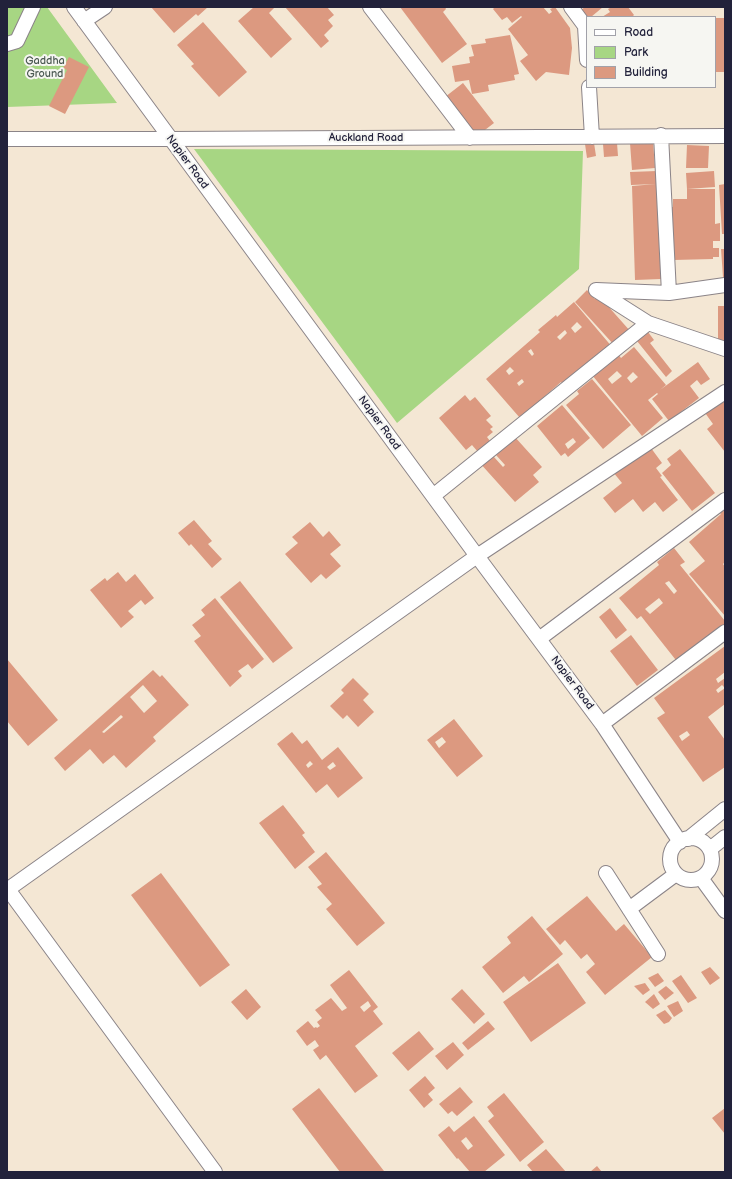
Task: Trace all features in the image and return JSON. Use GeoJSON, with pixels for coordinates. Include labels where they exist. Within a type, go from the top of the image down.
{"type":"FeatureCollection","features":[{"type":"Feature","properties":{"kind":"street"},"geometry":{"type":"LineString","coordinates":[[7,44],[17,41],[33,7]]}},
{"type":"Feature","properties":{"kind":"street","name":"Napier Road"},"geometry":{"type":"LineString","coordinates":[[74,7],[602,724],[684,840]]}},
{"type":"Feature","properties":{"kind":"street"},"geometry":{"type":"LineString","coordinates":[[84,21],[105,7]]}},
{"type":"Feature","properties":{"kind":"street"},"geometry":{"type":"LineString","coordinates":[[370,7],[470,138]]}},
{"type":"Feature","properties":{"kind":"street"},"geometry":{"type":"LineString","coordinates":[[571,7],[585,26],[586,43]]}},
{"type":"Feature","properties":{"kind":"street"},"geometry":{"type":"LineString","coordinates":[[589,88],[592,137]]}},
{"type":"Feature","properties":{"kind":"street"},"geometry":{"type":"LineString","coordinates":[[661,135],[669,293]]}},
{"type":"Feature","properties":{"kind":"street","name":"Auckland Road"},"geometry":{"type":"LineString","coordinates":[[7,139],[470,138],[661,135],[725,136]]}},
{"type":"Feature","properties":{"kind":"street"},"geometry":{"type":"LineString","coordinates":[[725,285],[669,293],[596,290],[648,323],[725,349]]}},
{"type":"Feature","properties":{"kind":"street"},"geometry":{"type":"LineString","coordinates":[[433,496],[648,323]]}},
{"type":"Feature","properties":{"kind":"street"},"geometry":{"type":"LineString","coordinates":[[215,1172],[7,889],[477,556],[725,392]]}},
{"type":"Feature","properties":{"kind":"street"},"geometry":{"type":"LineString","coordinates":[[538,639],[725,500]]}},
{"type":"Feature","properties":{"kind":"street"},"geometry":{"type":"LineString","coordinates":[[602,724],[725,632]]}},
{"type":"Feature","properties":{"kind":"street"},"geometry":{"type":"LineString","coordinates":[[684,840],[697,839],[710,849],[712,860],[709,870],[701,878],[692,881],[683,879],[676,874],[671,866],[670,856],[674,848],[684,840],[725,809]]}},
{"type":"Feature","properties":{"kind":"street"},"geometry":{"type":"LineString","coordinates":[[710,849],[725,837]]}},
{"type":"Feature","properties":{"kind":"street"},"geometry":{"type":"LineString","coordinates":[[606,873],[658,954]]}},
{"type":"Feature","properties":{"kind":"street"},"geometry":{"type":"LineString","coordinates":[[629,909],[676,874]]}},
{"type":"Feature","properties":{"kind":"street"},"geometry":{"type":"LineString","coordinates":[[701,878],[725,911]]}},
{"type":"Feature","properties":{"kind":"green space","name":"Gaddha Ground"},"geometry":{"type":"Polygon","coordinates":[[[7,7],[47,7],[117,103],[7,107],[7,7]]]}},
{"type":"Feature","properties":{"kind":"green space"},"geometry":{"type":"Polygon","coordinates":[[[194,149],[583,151],[579,269],[397,423],[194,149]]]}},
{"type":"Feature","properties":{"kind":"building"},"geometry":{"type":"Polygon","coordinates":[[[151,7],[208,7],[198,16],[196,14],[174,33],[151,7]]]}},
{"type":"Feature","properties":{"kind":"building"},"geometry":{"type":"Polygon","coordinates":[[[254,7],[275,7],[269,13],[292,39],[271,58],[238,21],[254,7]]]}},
{"type":"Feature","properties":{"kind":"building"},"geometry":{"type":"Polygon","coordinates":[[[285,7],[327,7],[334,15],[328,20],[333,26],[324,35],[329,41],[321,48],[285,7]]]}},
{"type":"Feature","properties":{"kind":"building"},"geometry":{"type":"Polygon","coordinates":[[[400,7],[445,7],[446,9],[443,12],[467,44],[442,63],[400,7]]]}},
{"type":"Feature","properties":{"kind":"building"},"geometry":{"type":"Polygon","coordinates":[[[495,7],[543,7],[549,14],[552,12],[550,9],[555,7],[570,28],[572,48],[569,75],[546,72],[536,81],[520,61],[528,55],[508,29],[522,17],[521,16],[512,23],[507,17],[502,20],[493,9],[495,7]]]}},
{"type":"Feature","properties":{"kind":"building"},"geometry":{"type":"Polygon","coordinates":[[[585,7],[603,7],[592,16],[587,16],[581,10],[585,7]]]}},
{"type":"Feature","properties":{"kind":"building"},"geometry":{"type":"Polygon","coordinates":[[[612,7],[628,7],[634,15],[604,16],[610,12],[608,9],[612,7]]]}},
{"type":"Feature","properties":{"kind":"building"},"geometry":{"type":"Polygon","coordinates":[[[716,18],[725,18],[725,72],[716,72],[716,18]]]}},
{"type":"Feature","properties":{"kind":"building"},"geometry":{"type":"Polygon","coordinates":[[[203,22],[247,72],[219,97],[191,66],[194,64],[177,45],[203,22]]]}},
{"type":"Feature","properties":{"kind":"building"},"geometry":{"type":"Polygon","coordinates":[[[510,35],[519,74],[514,75],[515,80],[488,85],[489,91],[472,94],[469,80],[455,82],[452,66],[470,63],[469,57],[474,56],[471,45],[486,43],[485,39],[510,35]]]}},
{"type":"Feature","properties":{"kind":"building"},"geometry":{"type":"Polygon","coordinates":[[[69,57],[89,67],[65,114],[49,106],[67,70],[63,68],[69,57]]]}},
{"type":"Feature","properties":{"kind":"building"},"geometry":{"type":"Polygon","coordinates":[[[463,83],[494,123],[481,133],[477,130],[462,141],[467,126],[436,104],[463,83]]]}},
{"type":"Feature","properties":{"kind":"building"},"geometry":{"type":"Polygon","coordinates":[[[653,141],[655,168],[632,170],[630,143],[653,141]]]}},
{"type":"Feature","properties":{"kind":"building"},"geometry":{"type":"Polygon","coordinates":[[[594,143],[596,156],[587,158],[585,144],[594,143]]]}},
{"type":"Feature","properties":{"kind":"building"},"geometry":{"type":"Polygon","coordinates":[[[617,143],[618,156],[604,157],[603,144],[617,143]]]}},
{"type":"Feature","properties":{"kind":"building"},"geometry":{"type":"Polygon","coordinates":[[[687,145],[709,146],[708,168],[686,168],[687,145]]]}},
{"type":"Feature","properties":{"kind":"building"},"geometry":{"type":"Polygon","coordinates":[[[657,171],[661,279],[635,280],[632,186],[656,184],[631,185],[630,172],[657,171]]]}},
{"type":"Feature","properties":{"kind":"building"},"geometry":{"type":"Polygon","coordinates":[[[714,171],[715,187],[687,189],[686,173],[714,171]]]}},
{"type":"Feature","properties":{"kind":"building"},"geometry":{"type":"Polygon","coordinates":[[[725,184],[725,234],[722,234],[719,185],[725,184]]]}},
{"type":"Feature","properties":{"kind":"building"},"geometry":{"type":"Polygon","coordinates":[[[687,189],[715,189],[715,224],[720,223],[720,241],[713,241],[713,248],[719,248],[719,257],[713,257],[713,259],[674,260],[674,242],[667,242],[666,207],[673,207],[673,199],[687,199],[687,189]]]}},
{"type":"Feature","properties":{"kind":"building"},"geometry":{"type":"Polygon","coordinates":[[[721,249],[725,249],[725,277],[723,277],[721,249]]]}},
{"type":"Feature","properties":{"kind":"building"},"geometry":{"type":"Polygon","coordinates":[[[587,290],[595,299],[599,296],[631,332],[615,346],[575,302],[587,290]]]}},
{"type":"Feature","properties":{"kind":"building"},"geometry":{"type":"Polygon","coordinates":[[[574,302],[613,348],[565,386],[561,382],[520,418],[486,379],[540,332],[538,330],[556,315],[557,317],[574,302]],[[577,322],[571,328],[575,333],[582,327],[577,322]],[[565,330],[557,337],[560,340],[567,333],[565,330]],[[531,349],[528,351],[532,356],[534,354],[531,349]],[[510,367],[506,371],[509,375],[514,371],[510,367]],[[522,379],[517,383],[519,386],[524,382],[522,379]]]}},
{"type":"Feature","properties":{"kind":"building"},"geometry":{"type":"Polygon","coordinates":[[[718,306],[725,306],[725,351],[718,346],[718,306]]]}},
{"type":"Feature","properties":{"kind":"building"},"geometry":{"type":"Polygon","coordinates":[[[648,332],[654,340],[650,343],[672,371],[666,377],[637,341],[648,332]]]}},
{"type":"Feature","properties":{"kind":"building"},"geometry":{"type":"Polygon","coordinates":[[[634,347],[666,385],[660,390],[698,362],[710,379],[701,385],[697,380],[690,386],[699,398],[669,421],[652,399],[658,394],[657,393],[648,400],[663,418],[642,436],[592,375],[618,354],[621,358],[634,347]],[[617,371],[608,379],[612,384],[622,376],[617,371]],[[633,372],[627,378],[631,383],[638,377],[633,372]]]}},
{"type":"Feature","properties":{"kind":"building"},"geometry":{"type":"Polygon","coordinates":[[[592,379],[631,425],[603,449],[566,405],[579,394],[577,391],[592,379]]]}},
{"type":"Feature","properties":{"kind":"building"},"geometry":{"type":"Polygon","coordinates":[[[725,385],[725,452],[707,429],[713,424],[703,410],[725,385]]]}},
{"type":"Feature","properties":{"kind":"building"},"geometry":{"type":"Polygon","coordinates":[[[465,395],[470,401],[475,397],[491,416],[486,420],[493,427],[490,429],[493,432],[487,437],[490,441],[478,452],[472,445],[466,450],[439,418],[465,395]]]}},
{"type":"Feature","properties":{"kind":"building"},"geometry":{"type":"Polygon","coordinates":[[[562,405],[590,438],[568,457],[565,453],[561,456],[537,426],[562,405]],[[573,438],[565,444],[568,449],[576,442],[573,438]]]}},
{"type":"Feature","properties":{"kind":"building"},"geometry":{"type":"Polygon","coordinates":[[[514,436],[542,467],[533,475],[539,482],[515,502],[479,462],[514,436]],[[496,455],[494,457],[503,467],[505,465],[496,455]]]}},
{"type":"Feature","properties":{"kind":"building"},"geometry":{"type":"Polygon","coordinates":[[[651,448],[662,463],[656,468],[662,476],[660,477],[678,500],[663,512],[655,502],[643,512],[633,499],[615,513],[603,498],[622,483],[613,472],[651,448]]]}},
{"type":"Feature","properties":{"kind":"building"},"geometry":{"type":"Polygon","coordinates":[[[680,449],[715,493],[692,511],[662,473],[671,465],[667,459],[680,449]]]}},
{"type":"Feature","properties":{"kind":"building"},"geometry":{"type":"Polygon","coordinates":[[[725,506],[725,562],[723,564],[725,567],[725,616],[689,574],[705,561],[689,542],[721,514],[719,512],[725,506]]]}},
{"type":"Feature","properties":{"kind":"building"},"geometry":{"type":"Polygon","coordinates":[[[194,520],[212,541],[208,544],[222,559],[212,568],[191,544],[189,546],[178,533],[194,520]]]}},
{"type":"Feature","properties":{"kind":"building"},"geometry":{"type":"Polygon","coordinates":[[[310,522],[323,537],[329,531],[341,545],[330,554],[341,566],[326,579],[321,574],[311,583],[285,554],[298,543],[292,537],[310,522]]]}},
{"type":"Feature","properties":{"kind":"building"},"geometry":{"type":"Polygon","coordinates":[[[674,548],[685,562],[680,565],[725,621],[725,626],[679,664],[641,616],[637,619],[619,598],[659,565],[657,562],[674,548]],[[669,581],[665,583],[674,594],[677,591],[669,581]],[[659,598],[645,609],[650,614],[663,603],[659,598]]]}},
{"type":"Feature","properties":{"kind":"building"},"geometry":{"type":"Polygon","coordinates":[[[118,572],[126,582],[135,574],[154,598],[145,605],[141,600],[128,611],[134,617],[121,628],[90,590],[105,578],[107,581],[118,572]]]}},
{"type":"Feature","properties":{"kind":"building"},"geometry":{"type":"Polygon","coordinates":[[[240,581],[293,648],[273,663],[220,597],[240,581]]]}},
{"type":"Feature","properties":{"kind":"building"},"geometry":{"type":"Polygon","coordinates":[[[215,598],[264,659],[252,669],[248,664],[238,671],[242,676],[230,687],[194,641],[201,636],[192,625],[205,615],[201,610],[215,598]]]}},
{"type":"Feature","properties":{"kind":"building"},"geometry":{"type":"Polygon","coordinates":[[[610,608],[627,630],[616,639],[599,617],[610,608]]]}},
{"type":"Feature","properties":{"kind":"building"},"geometry":{"type":"Polygon","coordinates":[[[631,635],[658,670],[637,686],[610,651],[631,635]]]}},
{"type":"Feature","properties":{"kind":"building"},"geometry":{"type":"Polygon","coordinates":[[[725,646],[725,672],[716,679],[718,683],[725,678],[725,688],[725,704],[708,717],[725,740],[725,767],[703,782],[657,718],[665,713],[654,698],[725,646]],[[722,685],[716,690],[718,693],[725,688],[722,685]],[[687,731],[679,736],[682,741],[690,735],[687,731]]]}},
{"type":"Feature","properties":{"kind":"building"},"geometry":{"type":"Polygon","coordinates":[[[7,659],[58,720],[28,746],[7,721],[7,659]]]}},
{"type":"Feature","properties":{"kind":"building"},"geometry":{"type":"Polygon","coordinates":[[[153,670],[160,677],[162,675],[189,705],[153,737],[156,741],[126,768],[114,755],[103,764],[90,749],[65,771],[54,758],[153,670]],[[143,685],[130,697],[144,713],[157,701],[143,685]],[[121,715],[102,732],[104,733],[123,717],[121,715]]]}},
{"type":"Feature","properties":{"kind":"building"},"geometry":{"type":"Polygon","coordinates":[[[353,678],[369,694],[363,700],[374,712],[358,727],[347,715],[343,719],[330,706],[344,693],[341,690],[353,678]]]}},
{"type":"Feature","properties":{"kind":"building"},"geometry":{"type":"Polygon","coordinates":[[[454,719],[483,756],[457,777],[427,740],[454,719]],[[442,737],[435,742],[439,748],[446,742],[442,737]]]}},
{"type":"Feature","properties":{"kind":"building"},"geometry":{"type":"Polygon","coordinates":[[[292,732],[302,744],[307,740],[322,760],[338,747],[363,778],[338,798],[327,784],[316,793],[277,744],[292,732]],[[310,761],[306,765],[308,768],[313,764],[310,761]],[[333,762],[327,767],[330,770],[336,766],[333,762]]]}},
{"type":"Feature","properties":{"kind":"building"},"geometry":{"type":"Polygon","coordinates":[[[283,805],[305,833],[302,835],[315,852],[295,869],[259,823],[283,805]]]}},
{"type":"Feature","properties":{"kind":"building"},"geometry":{"type":"Polygon","coordinates":[[[326,852],[385,923],[357,946],[326,909],[332,904],[317,887],[322,884],[308,867],[326,852]]]}},
{"type":"Feature","properties":{"kind":"building"},"geometry":{"type":"Polygon","coordinates":[[[161,873],[230,965],[200,987],[131,895],[161,873]]]}},
{"type":"Feature","properties":{"kind":"building"},"geometry":{"type":"Polygon","coordinates":[[[587,896],[616,931],[624,924],[652,957],[605,995],[586,972],[595,964],[587,954],[581,959],[565,940],[560,945],[546,929],[587,896]]]}},
{"type":"Feature","properties":{"kind":"building"},"geometry":{"type":"Polygon","coordinates":[[[532,916],[563,954],[529,982],[524,976],[503,993],[482,967],[511,943],[507,937],[532,916]]]}},
{"type":"Feature","properties":{"kind":"building"},"geometry":{"type":"Polygon","coordinates":[[[558,963],[586,1003],[531,1042],[503,1002],[558,963]]]}},
{"type":"Feature","properties":{"kind":"building"},"geometry":{"type":"Polygon","coordinates":[[[710,967],[720,978],[710,985],[701,972],[710,967]]]}},
{"type":"Feature","properties":{"kind":"building"},"geometry":{"type":"Polygon","coordinates":[[[349,970],[378,1007],[373,1011],[383,1024],[355,1046],[378,1076],[355,1093],[326,1055],[320,1060],[313,1050],[319,1046],[315,1040],[307,1046],[296,1031],[308,1021],[314,1028],[320,1026],[317,1022],[322,1018],[315,1010],[331,998],[342,1011],[347,1008],[330,985],[349,970]],[[368,1001],[360,1007],[364,1012],[371,1006],[368,1001]]]}},
{"type":"Feature","properties":{"kind":"building"},"geometry":{"type":"Polygon","coordinates":[[[658,973],[664,981],[655,987],[648,978],[658,973]]]}},
{"type":"Feature","properties":{"kind":"building"},"geometry":{"type":"Polygon","coordinates":[[[681,975],[697,998],[688,1003],[672,981],[681,975]]]}},
{"type":"Feature","properties":{"kind":"building"},"geometry":{"type":"Polygon","coordinates":[[[645,983],[650,990],[643,995],[634,986],[645,983]]]}},
{"type":"Feature","properties":{"kind":"building"},"geometry":{"type":"Polygon","coordinates":[[[666,986],[674,993],[665,1000],[658,992],[666,986]]]}},
{"type":"Feature","properties":{"kind":"building"},"geometry":{"type":"Polygon","coordinates":[[[246,989],[261,1007],[247,1020],[231,1002],[246,989]]]}},
{"type":"Feature","properties":{"kind":"building"},"geometry":{"type":"Polygon","coordinates":[[[462,989],[485,1014],[474,1024],[451,999],[462,989]]]}},
{"type":"Feature","properties":{"kind":"building"},"geometry":{"type":"Polygon","coordinates":[[[654,994],[660,1004],[653,1009],[645,1002],[654,994]]]}},
{"type":"Feature","properties":{"kind":"building"},"geometry":{"type":"Polygon","coordinates":[[[678,1001],[683,1011],[674,1017],[667,1006],[678,1001]]]}},
{"type":"Feature","properties":{"kind":"building"},"geometry":{"type":"Polygon","coordinates":[[[665,1010],[672,1018],[669,1022],[664,1024],[656,1015],[665,1010]]]}},
{"type":"Feature","properties":{"kind":"building"},"geometry":{"type":"Polygon","coordinates":[[[488,1021],[495,1029],[468,1050],[462,1043],[488,1021]]]}},
{"type":"Feature","properties":{"kind":"building"},"geometry":{"type":"Polygon","coordinates":[[[419,1031],[434,1049],[408,1071],[392,1053],[419,1031]]]}},
{"type":"Feature","properties":{"kind":"building"},"geometry":{"type":"Polygon","coordinates":[[[453,1042],[464,1055],[447,1070],[435,1056],[453,1042]]]}},
{"type":"Feature","properties":{"kind":"building"},"geometry":{"type":"Polygon","coordinates":[[[425,1076],[435,1088],[428,1094],[433,1100],[424,1108],[409,1090],[425,1076]]]}},
{"type":"Feature","properties":{"kind":"building"},"geometry":{"type":"Polygon","coordinates":[[[460,1087],[473,1102],[457,1116],[452,1111],[448,1114],[439,1104],[460,1087]]]}},
{"type":"Feature","properties":{"kind":"building"},"geometry":{"type":"Polygon","coordinates":[[[319,1088],[384,1171],[340,1172],[292,1109],[319,1088]]]}},
{"type":"Feature","properties":{"kind":"building"},"geometry":{"type":"Polygon","coordinates":[[[504,1093],[544,1142],[520,1162],[488,1121],[494,1116],[487,1107],[504,1093]]]}},
{"type":"Feature","properties":{"kind":"building"},"geometry":{"type":"Polygon","coordinates":[[[725,1108],[725,1134],[712,1118],[725,1108]]]}},
{"type":"Feature","properties":{"kind":"building"},"geometry":{"type":"Polygon","coordinates":[[[474,1116],[505,1155],[484,1172],[470,1172],[458,1158],[457,1159],[438,1135],[449,1126],[454,1132],[474,1116]],[[466,1137],[461,1141],[468,1150],[473,1146],[466,1137]]]}},
{"type":"Feature","properties":{"kind":"building"},"geometry":{"type":"Polygon","coordinates":[[[546,1149],[566,1172],[533,1172],[527,1165],[546,1149]]]}},
{"type":"Feature","properties":{"kind":"building"},"geometry":{"type":"Polygon","coordinates":[[[597,1166],[602,1172],[590,1172],[597,1166]]]}}]}
